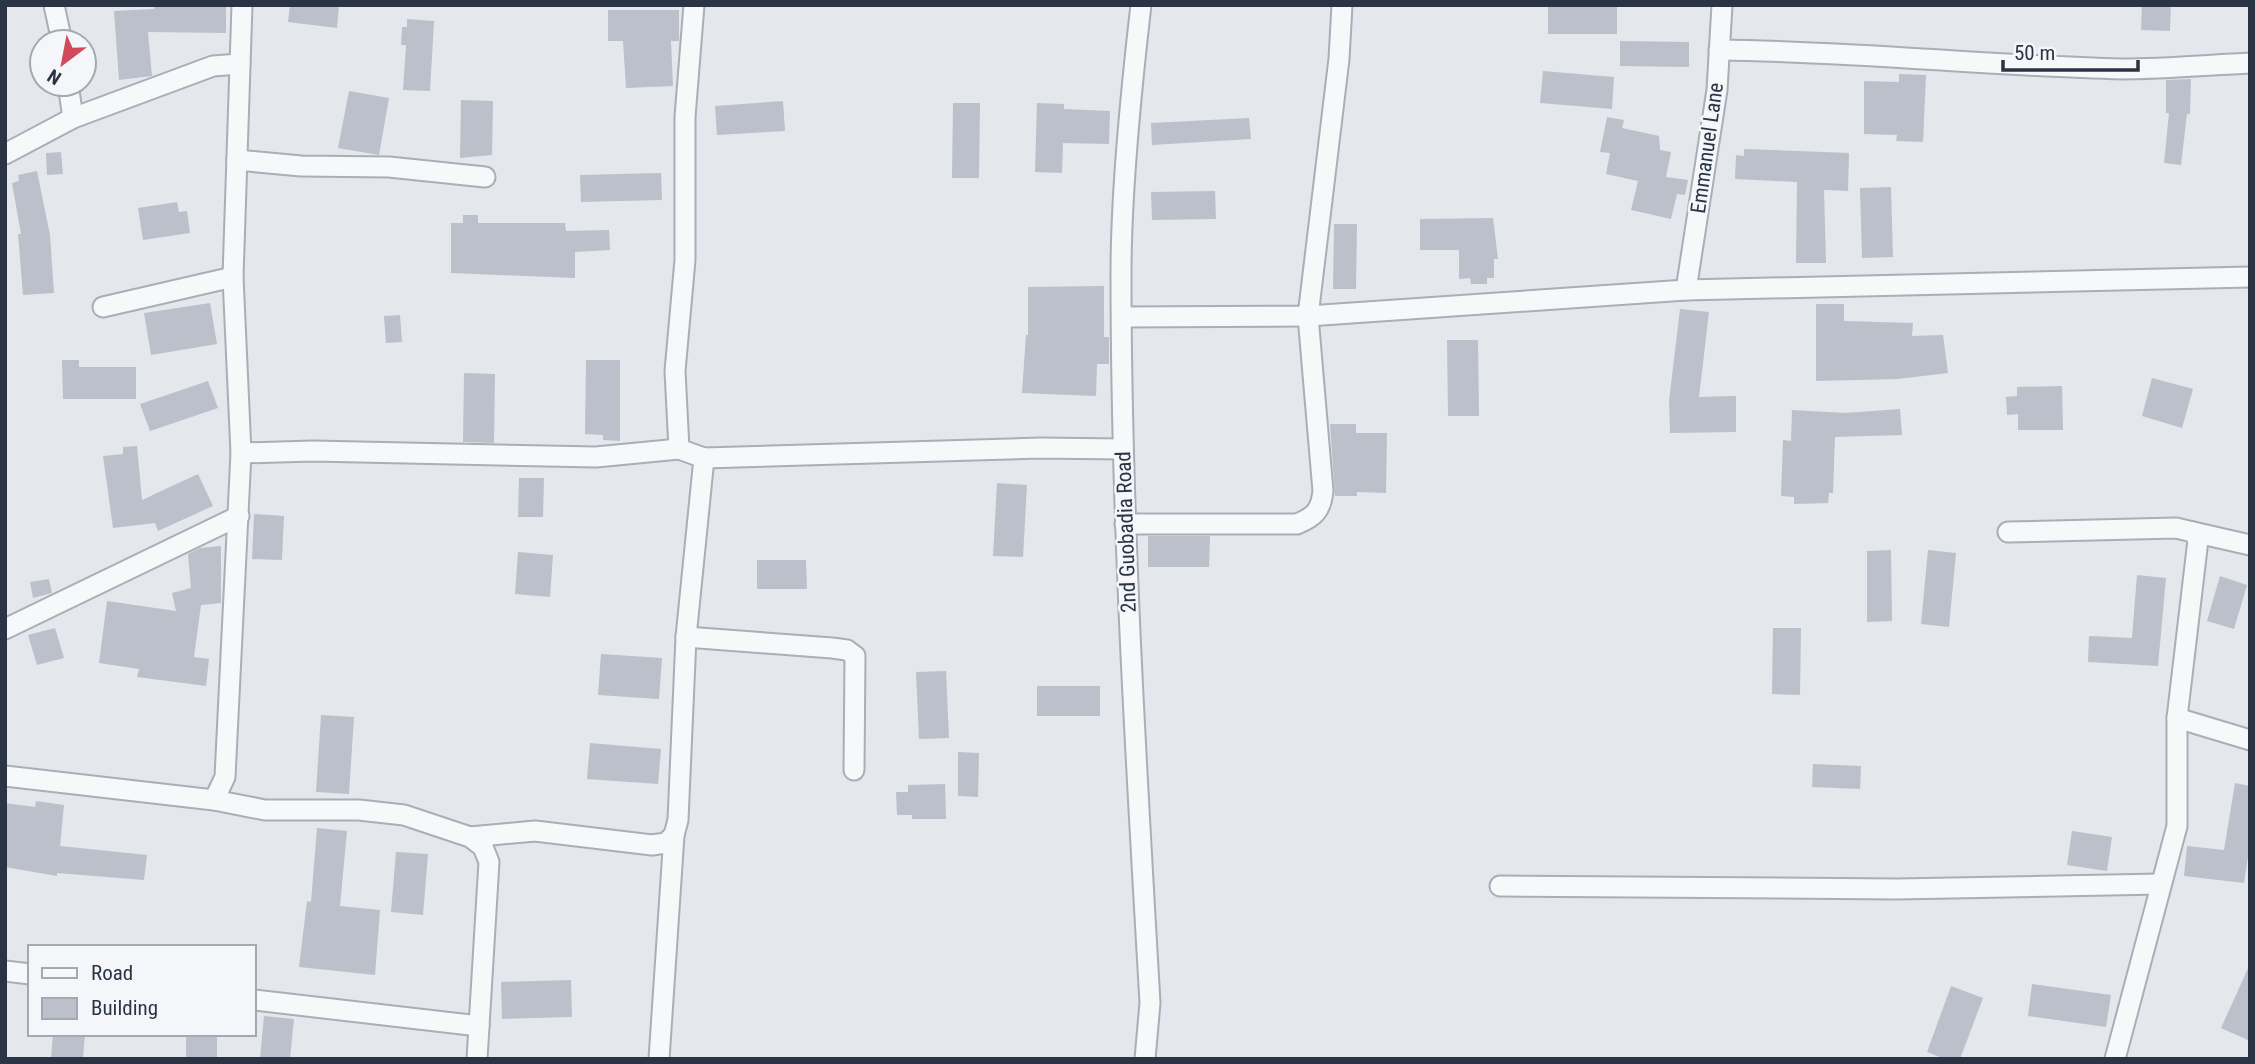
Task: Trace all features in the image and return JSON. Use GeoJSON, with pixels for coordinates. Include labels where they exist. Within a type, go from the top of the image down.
{"type":"FeatureCollection","features":[{"type":"Feature","properties":{"kind":"street"},"geometry":{"type":"LineString","coordinates":[[54,5],[59,28]]}},
{"type":"Feature","properties":{"kind":"street"},"geometry":{"type":"LineString","coordinates":[[214,800],[225,777],[239,518],[241,453],[233,277],[242,5]]}},
{"type":"Feature","properties":{"kind":"street"},"geometry":{"type":"LineString","coordinates":[[679,449],[675,371],[685,260],[685,117],[694,5]]}},
{"type":"Feature","properties":{"kind":"street","name":"2nd Guobadia Road"},"geometry":{"type":"LineString","coordinates":[[1141,5],[1133,77],[1122,261],[1125,524],[1150,1003],[1145,1059]]}},
{"type":"Feature","properties":{"kind":"street"},"geometry":{"type":"LineString","coordinates":[[1125,524],[1297,524],[1313,517],[1322,506],[1324,491],[1308,316],[1339,59],[1342,5]]}},
{"type":"Feature","properties":{"kind":"street","name":"Emmanuel Lane"},"geometry":{"type":"LineString","coordinates":[[1686,290],[1717,90],[1722,5]]}},
{"type":"Feature","properties":{"kind":"street"},"geometry":{"type":"LineString","coordinates":[[1719,50],[1825,51],[1940,61],[2125,69],[2250,63]]}},
{"type":"Feature","properties":{"kind":"street"},"geometry":{"type":"LineString","coordinates":[[5,154],[73,118],[213,66],[240,64]]}},
{"type":"Feature","properties":{"kind":"street"},"geometry":{"type":"LineString","coordinates":[[70,98],[73,118]]}},
{"type":"Feature","properties":{"kind":"street"},"geometry":{"type":"LineString","coordinates":[[237,160],[301,166],[389,167],[485,177]]}},
{"type":"Feature","properties":{"kind":"street"},"geometry":{"type":"LineString","coordinates":[[1124,317],[1308,316],[1686,290],[1904,287],[2250,276]]}},
{"type":"Feature","properties":{"kind":"street"},"geometry":{"type":"LineString","coordinates":[[103,307],[233,277]]}},
{"type":"Feature","properties":{"kind":"street"},"geometry":{"type":"LineString","coordinates":[[241,453],[313,451],[596,457],[679,449],[704,458],[1040,448],[1123,449]]}},
{"type":"Feature","properties":{"kind":"street"},"geometry":{"type":"LineString","coordinates":[[659,1059],[674,835],[678,820],[686,637],[704,458]]}},
{"type":"Feature","properties":{"kind":"street"},"geometry":{"type":"LineString","coordinates":[[5,623],[50,607],[118,568],[239,518]]}},
{"type":"Feature","properties":{"kind":"street"},"geometry":{"type":"LineString","coordinates":[[5,629],[239,518]]}},
{"type":"Feature","properties":{"kind":"street"},"geometry":{"type":"LineString","coordinates":[[2008,532],[2176,528],[2250,545]]}},
{"type":"Feature","properties":{"kind":"street"},"geometry":{"type":"LineString","coordinates":[[2115,1059],[2177,826],[2177,718],[2198,540],[2193,532]]}},
{"type":"Feature","properties":{"kind":"street"},"geometry":{"type":"LineString","coordinates":[[686,637],[832,648],[847,650],[855,656],[854,770]]}},
{"type":"Feature","properties":{"kind":"street"},"geometry":{"type":"LineString","coordinates":[[2177,718],[2250,740]]}},
{"type":"Feature","properties":{"kind":"street"},"geometry":{"type":"LineString","coordinates":[[5,776],[214,800],[265,810],[382,811],[470,836],[535,831],[652,845],[666,844],[674,835]]}},
{"type":"Feature","properties":{"kind":"street"},"geometry":{"type":"LineString","coordinates":[[470,836],[483,847],[489,862],[477,1059]]}},
{"type":"Feature","properties":{"kind":"street"},"geometry":{"type":"LineString","coordinates":[[1500,886],[1897,890],[2161,884]]}},
{"type":"Feature","properties":{"kind":"street"},"geometry":{"type":"LineString","coordinates":[[5,971],[28,974]]}},
{"type":"Feature","properties":{"kind":"street"},"geometry":{"type":"LineString","coordinates":[[256,1000],[479,1026]]}},
{"type":"Feature","properties":{"kind":"building"},"geometry":{"type":"Polygon","coordinates":[[[154,5],[226,6],[226,33],[148,32],[152,76],[119,80],[114,11],[154,9],[154,5]]]}},
{"type":"Feature","properties":{"kind":"building"},"geometry":{"type":"Polygon","coordinates":[[[290,5],[339,5],[337,28],[288,22],[290,5]]]}},
{"type":"Feature","properties":{"kind":"building"},"geometry":{"type":"Polygon","coordinates":[[[1548,5],[1617,5],[1617,34],[1548,34],[1548,5]]]}},
{"type":"Feature","properties":{"kind":"building"},"geometry":{"type":"Polygon","coordinates":[[[2142,5],[2171,5],[2170,31],[2141,30],[2142,5]]]}},
{"type":"Feature","properties":{"kind":"building"},"geometry":{"type":"Polygon","coordinates":[[[608,10],[679,10],[679,41],[671,41],[673,86],[626,88],[623,41],[608,41],[608,10]]]}},
{"type":"Feature","properties":{"kind":"building"},"geometry":{"type":"Polygon","coordinates":[[[407,19],[434,21],[430,91],[403,90],[406,45],[401,45],[402,27],[407,27],[407,19]]]}},
{"type":"Feature","properties":{"kind":"building"},"geometry":{"type":"Polygon","coordinates":[[[1620,41],[1689,42],[1689,67],[1620,66],[1620,41]]]}},
{"type":"Feature","properties":{"kind":"building"},"geometry":{"type":"Polygon","coordinates":[[[1543,71],[1614,77],[1612,109],[1540,103],[1543,71]]]}},
{"type":"Feature","properties":{"kind":"building"},"geometry":{"type":"Polygon","coordinates":[[[1899,74],[1926,75],[1923,142],[1896,141],[1897,135],[1864,134],[1864,81],[1899,82],[1899,74]]]}},
{"type":"Feature","properties":{"kind":"building"},"geometry":{"type":"Polygon","coordinates":[[[2191,79],[2190,114],[2187,114],[2181,165],[2164,163],[2169,113],[2166,113],[2166,80],[2191,79]]]}},
{"type":"Feature","properties":{"kind":"building"},"geometry":{"type":"Polygon","coordinates":[[[349,91],[389,98],[379,155],[338,148],[349,91]]]}},
{"type":"Feature","properties":{"kind":"building"},"geometry":{"type":"Polygon","coordinates":[[[461,100],[493,101],[492,155],[460,158],[461,100]]]}},
{"type":"Feature","properties":{"kind":"building"},"geometry":{"type":"Polygon","coordinates":[[[783,101],[785,131],[717,135],[715,106],[783,101]]]}},
{"type":"Feature","properties":{"kind":"building"},"geometry":{"type":"Polygon","coordinates":[[[953,103],[980,103],[979,178],[952,178],[953,103]]]}},
{"type":"Feature","properties":{"kind":"building"},"geometry":{"type":"Polygon","coordinates":[[[1037,103],[1064,104],[1064,109],[1110,111],[1109,144],[1063,143],[1062,173],[1035,172],[1037,103]]]}},
{"type":"Feature","properties":{"kind":"building"},"geometry":{"type":"Polygon","coordinates":[[[1607,117],[1624,120],[1622,128],[1659,136],[1660,150],[1671,152],[1666,177],[1688,180],[1685,195],[1677,194],[1671,219],[1631,210],[1638,181],[1606,174],[1610,153],[1600,152],[1607,117]]]}},
{"type":"Feature","properties":{"kind":"building"},"geometry":{"type":"Polygon","coordinates":[[[1249,118],[1251,139],[1152,145],[1151,123],[1249,118]]]}},
{"type":"Feature","properties":{"kind":"building"},"geometry":{"type":"Polygon","coordinates":[[[1744,149],[1849,153],[1848,191],[1824,190],[1826,263],[1796,263],[1797,182],[1735,179],[1736,155],[1744,156],[1744,149]]]}},
{"type":"Feature","properties":{"kind":"building"},"geometry":{"type":"Polygon","coordinates":[[[61,152],[63,174],[47,175],[46,153],[61,152]]]}},
{"type":"Feature","properties":{"kind":"building"},"geometry":{"type":"Polygon","coordinates":[[[37,171],[50,235],[54,293],[23,295],[18,234],[21,234],[12,183],[19,181],[18,175],[37,171]]]}},
{"type":"Feature","properties":{"kind":"building"},"geometry":{"type":"Polygon","coordinates":[[[661,173],[662,200],[581,202],[580,175],[661,173]]]}},
{"type":"Feature","properties":{"kind":"building"},"geometry":{"type":"Polygon","coordinates":[[[1891,187],[1893,257],[1862,258],[1860,188],[1891,187]]]}},
{"type":"Feature","properties":{"kind":"building"},"geometry":{"type":"Polygon","coordinates":[[[1215,191],[1216,219],[1152,220],[1151,192],[1215,191]]]}},
{"type":"Feature","properties":{"kind":"building"},"geometry":{"type":"Polygon","coordinates":[[[177,202],[179,212],[187,211],[190,233],[143,240],[138,208],[177,202]]]}},
{"type":"Feature","properties":{"kind":"building"},"geometry":{"type":"Polygon","coordinates":[[[463,215],[478,215],[478,223],[565,223],[566,231],[609,230],[610,250],[575,252],[575,278],[451,273],[451,223],[463,223],[463,215]]]}},
{"type":"Feature","properties":{"kind":"building"},"geometry":{"type":"Polygon","coordinates":[[[1493,218],[1498,259],[1494,259],[1494,278],[1487,278],[1487,284],[1471,284],[1470,278],[1459,279],[1459,250],[1420,250],[1420,219],[1493,218]]]}},
{"type":"Feature","properties":{"kind":"building"},"geometry":{"type":"Polygon","coordinates":[[[1334,224],[1357,224],[1356,289],[1333,289],[1334,224]]]}},
{"type":"Feature","properties":{"kind":"building"},"geometry":{"type":"Polygon","coordinates":[[[1104,286],[1104,337],[1109,337],[1109,364],[1097,364],[1096,396],[1022,393],[1028,335],[1028,287],[1104,286]]]}},
{"type":"Feature","properties":{"kind":"building"},"geometry":{"type":"Polygon","coordinates":[[[210,303],[217,344],[151,355],[144,313],[210,303]]]}},
{"type":"Feature","properties":{"kind":"building"},"geometry":{"type":"Polygon","coordinates":[[[1816,304],[1844,304],[1844,321],[1913,323],[1912,336],[1943,335],[1948,373],[1898,379],[1816,381],[1816,304]]]}},
{"type":"Feature","properties":{"kind":"building"},"geometry":{"type":"Polygon","coordinates":[[[1680,309],[1709,312],[1699,397],[1736,396],[1736,432],[1670,433],[1669,401],[1680,309]]]}},
{"type":"Feature","properties":{"kind":"building"},"geometry":{"type":"Polygon","coordinates":[[[400,315],[402,342],[386,343],[384,316],[400,315]]]}},
{"type":"Feature","properties":{"kind":"building"},"geometry":{"type":"Polygon","coordinates":[[[1447,340],[1478,340],[1479,416],[1448,416],[1447,340]]]}},
{"type":"Feature","properties":{"kind":"building"},"geometry":{"type":"Polygon","coordinates":[[[62,360],[79,360],[79,367],[136,367],[136,399],[63,399],[62,360]]]}},
{"type":"Feature","properties":{"kind":"building"},"geometry":{"type":"Polygon","coordinates":[[[586,360],[620,360],[620,441],[603,440],[603,435],[585,434],[586,360]]]}},
{"type":"Feature","properties":{"kind":"building"},"geometry":{"type":"Polygon","coordinates":[[[464,373],[495,374],[494,443],[463,442],[464,373]]]}},
{"type":"Feature","properties":{"kind":"building"},"geometry":{"type":"Polygon","coordinates":[[[2152,378],[2193,389],[2182,428],[2142,416],[2152,378]]]}},
{"type":"Feature","properties":{"kind":"building"},"geometry":{"type":"Polygon","coordinates":[[[208,381],[218,408],[150,431],[140,404],[208,381]]]}},
{"type":"Feature","properties":{"kind":"building"},"geometry":{"type":"Polygon","coordinates":[[[2062,386],[2063,430],[2018,430],[2018,414],[2007,415],[2006,397],[2017,396],[2017,387],[2062,386]]]}},
{"type":"Feature","properties":{"kind":"building"},"geometry":{"type":"Polygon","coordinates":[[[1900,409],[1902,435],[1835,437],[1833,493],[1829,493],[1828,503],[1794,504],[1794,497],[1781,496],[1783,440],[1791,441],[1792,410],[1845,413],[1900,409]]]}},
{"type":"Feature","properties":{"kind":"building"},"geometry":{"type":"Polygon","coordinates":[[[1330,424],[1356,424],[1356,433],[1387,433],[1386,493],[1357,492],[1357,496],[1335,496],[1330,424]]]}},
{"type":"Feature","properties":{"kind":"building"},"geometry":{"type":"Polygon","coordinates":[[[137,446],[142,500],[198,474],[213,506],[158,531],[155,523],[113,528],[103,456],[123,454],[123,447],[137,446]]]}},
{"type":"Feature","properties":{"kind":"building"},"geometry":{"type":"Polygon","coordinates":[[[519,478],[544,478],[543,517],[518,517],[519,478]]]}},
{"type":"Feature","properties":{"kind":"building"},"geometry":{"type":"Polygon","coordinates":[[[997,483],[1027,485],[1023,557],[993,556],[997,483]]]}},
{"type":"Feature","properties":{"kind":"building"},"geometry":{"type":"Polygon","coordinates":[[[254,514],[284,516],[282,560],[252,559],[254,514]]]}},
{"type":"Feature","properties":{"kind":"building"},"geometry":{"type":"Polygon","coordinates":[[[1148,536],[1210,536],[1209,567],[1148,567],[1148,536]]]}},
{"type":"Feature","properties":{"kind":"building"},"geometry":{"type":"Polygon","coordinates":[[[221,546],[221,603],[201,605],[194,657],[209,659],[206,686],[137,677],[139,669],[99,663],[107,601],[176,611],[172,593],[191,588],[188,554],[200,548],[221,546]]]}},
{"type":"Feature","properties":{"kind":"building"},"geometry":{"type":"Polygon","coordinates":[[[1891,550],[1892,621],[1867,622],[1867,551],[1891,550]]]}},
{"type":"Feature","properties":{"kind":"building"},"geometry":{"type":"Polygon","coordinates":[[[1928,550],[1956,553],[1949,627],[1921,624],[1928,550]]]}},
{"type":"Feature","properties":{"kind":"building"},"geometry":{"type":"Polygon","coordinates":[[[518,552],[553,555],[550,597],[515,594],[518,552]]]}},
{"type":"Feature","properties":{"kind":"building"},"geometry":{"type":"Polygon","coordinates":[[[757,560],[806,560],[807,589],[757,589],[757,560]]]}},
{"type":"Feature","properties":{"kind":"building"},"geometry":{"type":"Polygon","coordinates":[[[2137,575],[2166,578],[2158,666],[2088,662],[2089,636],[2132,638],[2137,575]]]}},
{"type":"Feature","properties":{"kind":"building"},"geometry":{"type":"Polygon","coordinates":[[[2220,576],[2247,585],[2234,629],[2207,621],[2220,576]]]}},
{"type":"Feature","properties":{"kind":"building"},"geometry":{"type":"Polygon","coordinates":[[[49,579],[52,593],[33,598],[30,582],[49,579]]]}},
{"type":"Feature","properties":{"kind":"building"},"geometry":{"type":"Polygon","coordinates":[[[55,628],[64,658],[37,665],[28,635],[55,628]]]}},
{"type":"Feature","properties":{"kind":"building"},"geometry":{"type":"Polygon","coordinates":[[[1773,628],[1801,628],[1800,695],[1772,694],[1773,628]]]}},
{"type":"Feature","properties":{"kind":"building"},"geometry":{"type":"Polygon","coordinates":[[[601,654],[662,658],[659,699],[598,695],[601,654]]]}},
{"type":"Feature","properties":{"kind":"building"},"geometry":{"type":"Polygon","coordinates":[[[946,671],[949,738],[919,739],[916,672],[946,671]]]}},
{"type":"Feature","properties":{"kind":"building"},"geometry":{"type":"Polygon","coordinates":[[[1037,686],[1100,686],[1100,716],[1037,716],[1037,686]]]}},
{"type":"Feature","properties":{"kind":"building"},"geometry":{"type":"Polygon","coordinates":[[[321,715],[354,717],[349,794],[316,792],[321,715]]]}},
{"type":"Feature","properties":{"kind":"building"},"geometry":{"type":"Polygon","coordinates":[[[590,743],[661,749],[658,784],[587,779],[590,743]]]}},
{"type":"Feature","properties":{"kind":"building"},"geometry":{"type":"Polygon","coordinates":[[[958,752],[979,753],[978,797],[958,796],[958,752]]]}},
{"type":"Feature","properties":{"kind":"building"},"geometry":{"type":"Polygon","coordinates":[[[1813,764],[1861,766],[1860,789],[1812,787],[1813,764]]]}},
{"type":"Feature","properties":{"kind":"building"},"geometry":{"type":"Polygon","coordinates":[[[2235,783],[2250,786],[2250,843],[2244,883],[2184,876],[2187,846],[2224,850],[2235,783]]]}},
{"type":"Feature","properties":{"kind":"building"},"geometry":{"type":"Polygon","coordinates":[[[945,784],[946,819],[912,819],[912,815],[897,815],[896,792],[908,792],[908,785],[945,784]]]}},
{"type":"Feature","properties":{"kind":"building"},"geometry":{"type":"Polygon","coordinates":[[[36,801],[64,805],[60,846],[147,855],[144,880],[57,873],[57,876],[5,867],[5,803],[35,807],[36,801]]]}},
{"type":"Feature","properties":{"kind":"building"},"geometry":{"type":"Polygon","coordinates":[[[317,828],[347,831],[340,906],[380,910],[375,975],[299,967],[307,901],[311,902],[317,828]]]}},
{"type":"Feature","properties":{"kind":"building"},"geometry":{"type":"Polygon","coordinates":[[[2072,831],[2112,837],[2107,871],[2067,865],[2072,831]]]}},
{"type":"Feature","properties":{"kind":"building"},"geometry":{"type":"Polygon","coordinates":[[[396,852],[428,854],[423,915],[391,912],[396,852]]]}},
{"type":"Feature","properties":{"kind":"building"},"geometry":{"type":"Polygon","coordinates":[[[2250,964],[2250,1041],[2221,1028],[2250,964]]]}},
{"type":"Feature","properties":{"kind":"building"},"geometry":{"type":"Polygon","coordinates":[[[571,980],[572,1017],[502,1019],[501,982],[571,980]]]}},
{"type":"Feature","properties":{"kind":"building"},"geometry":{"type":"Polygon","coordinates":[[[2032,984],[2111,995],[2106,1027],[2028,1016],[2032,984]]]}},
{"type":"Feature","properties":{"kind":"building"},"geometry":{"type":"Polygon","coordinates":[[[1951,986],[1983,998],[1960,1059],[1945,1059],[1927,1052],[1951,986]]]}},
{"type":"Feature","properties":{"kind":"building"},"geometry":{"type":"Polygon","coordinates":[[[264,1016],[294,1019],[290,1059],[260,1059],[264,1016]]]}},
{"type":"Feature","properties":{"kind":"building"},"geometry":{"type":"Polygon","coordinates":[[[53,1036],[85,1036],[83,1059],[51,1059],[53,1036]]]}},
{"type":"Feature","properties":{"kind":"building"},"geometry":{"type":"Polygon","coordinates":[[[186,1036],[217,1036],[217,1059],[186,1059],[186,1036]]]}}]}
